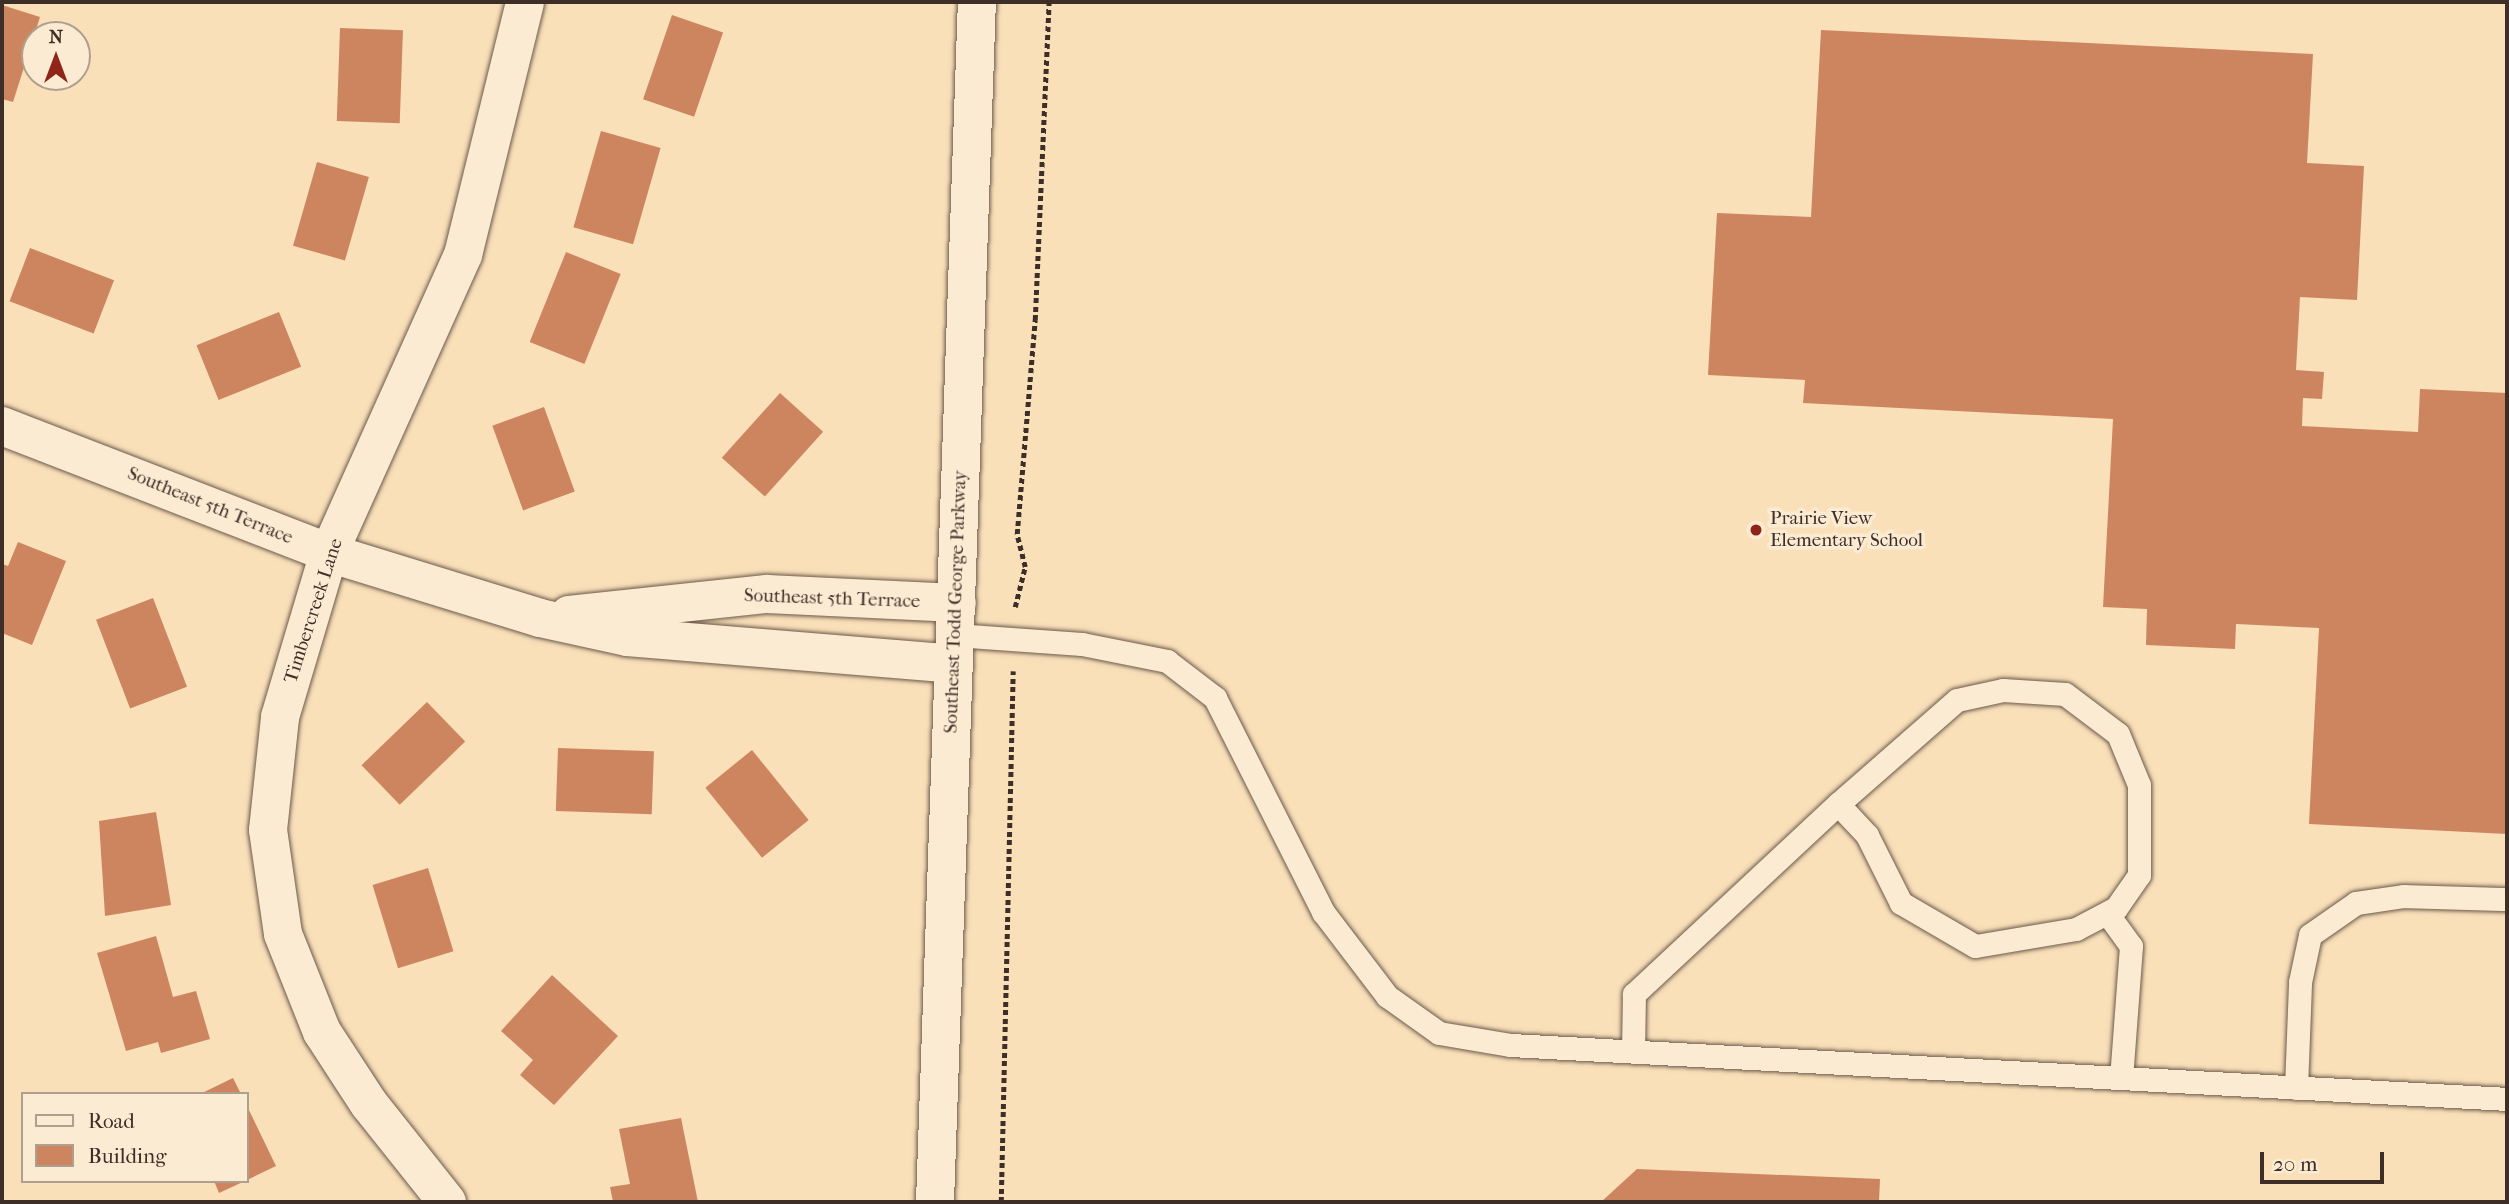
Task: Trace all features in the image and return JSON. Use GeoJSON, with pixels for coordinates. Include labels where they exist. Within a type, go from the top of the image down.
{"type":"FeatureCollection","features":[{"type":"Feature","properties":{"kind":"street","name":"Timbercreek Lane"},"geometry":{"type":"LineString","coordinates":[[447,1202],[369,1104],[322,1032],[283,934],[268,830],[280,717],[329,553],[463,255],[525,2]]}},
{"type":"Feature","properties":{"kind":"street","name":"Southeast Todd George Parkway"},"geometry":{"type":"LineString","coordinates":[[934,1202],[977,2]]}},
{"type":"Feature","properties":{"kind":"street","name":"Southeast 5th Terrace"},"geometry":{"type":"LineString","coordinates":[[2,426],[329,553],[540,618],[627,638],[955,634]]}},
{"type":"Feature","properties":{"kind":"street","name":"Southeast 5th Terrace"},"geometry":{"type":"LineString","coordinates":[[540,618],[767,594],[955,634]]}},
{"type":"Feature","properties":{"kind":"lane"},"geometry":{"type":"LineString","coordinates":[[955,634],[1082,644],[1167,662],[1215,698],[1323,912],[1387,996],[1439,1033],[1511,1045],[2507,1099]]}},
{"type":"Feature","properties":{"kind":"lane"},"geometry":{"type":"LineString","coordinates":[[1633,1051],[1634,994],[1838,804],[1957,700],[2003,690],[2066,694],[2119,734],[2139,785],[2139,874],[2107,913],[2076,929],[1975,946],[1900,903],[1867,835],[1838,804]]}},
{"type":"Feature","properties":{"kind":"lane"},"geometry":{"type":"LineString","coordinates":[[2296,1088],[2300,982],[2310,935],[2356,903],[2404,896],[2507,900]]}},
{"type":"Feature","properties":{"kind":"lane"},"geometry":{"type":"LineString","coordinates":[[2107,913],[2131,946],[2121,1078]]}},
{"type":"Feature","properties":{"kind":"path"},"geometry":{"type":"LineString","coordinates":[[1025,567],[1017,534],[1035,320],[1049,2]]}},
{"type":"Feature","properties":{"kind":"path"},"geometry":{"type":"LineString","coordinates":[[1001,1202],[1013,703]]}},
{"type":"Feature","properties":{"kind":"building"},"geometry":{"type":"Polygon","coordinates":[[[2,5],[40,17],[39,21],[21,21],[21,77],[13,102],[2,99],[2,5]]]}},
{"type":"Feature","properties":{"kind":"building"},"geometry":{"type":"Polygon","coordinates":[[[672,15],[723,33],[694,117],[643,99],[672,15]]]}},
{"type":"Feature","properties":{"kind":"building"},"geometry":{"type":"Polygon","coordinates":[[[340,28],[403,30],[400,123],[337,121],[340,28]]]}},
{"type":"Feature","properties":{"kind":"building"},"geometry":{"type":"Polygon","coordinates":[[[1821,30],[2313,54],[2307,163],[2364,166],[2357,300],[2300,297],[2296,370],[2324,372],[2322,399],[2303,398],[2302,426],[2418,432],[2420,389],[2507,393],[2507,834],[2309,824],[2319,628],[2236,624],[2235,649],[2146,645],[2147,609],[2103,607],[2113,419],[1803,403],[1805,380],[1708,375],[1717,213],[1811,217],[1821,30]]]}},
{"type":"Feature","properties":{"kind":"building"},"geometry":{"type":"Polygon","coordinates":[[[601,131],[661,148],[633,244],[573,227],[601,131]]]}},
{"type":"Feature","properties":{"kind":"building"},"geometry":{"type":"Polygon","coordinates":[[[317,162],[369,177],[345,261],[293,246],[317,162]]]}},
{"type":"Feature","properties":{"kind":"building"},"geometry":{"type":"Polygon","coordinates":[[[30,248],[114,280],[94,333],[10,301],[30,248]]]}},
{"type":"Feature","properties":{"kind":"building"},"geometry":{"type":"Polygon","coordinates":[[[566,252],[621,274],[584,364],[530,342],[566,252]]]}},
{"type":"Feature","properties":{"kind":"building"},"geometry":{"type":"Polygon","coordinates":[[[279,312],[301,367],[219,400],[196,345],[279,312]]]}},
{"type":"Feature","properties":{"kind":"building"},"geometry":{"type":"Polygon","coordinates":[[[780,393],[823,432],[765,496],[722,458],[780,393]]]}},
{"type":"Feature","properties":{"kind":"building"},"geometry":{"type":"Polygon","coordinates":[[[544,407],[575,492],[523,510],[492,426],[544,407]]]}},
{"type":"Feature","properties":{"kind":"building"},"geometry":{"type":"Polygon","coordinates":[[[18,542],[66,561],[32,645],[2,633],[2,564],[8,566],[18,542]]]}},
{"type":"Feature","properties":{"kind":"building"},"geometry":{"type":"Polygon","coordinates":[[[153,598],[187,687],[130,709],[96,620],[153,598]]]}},
{"type":"Feature","properties":{"kind":"building"},"geometry":{"type":"Polygon","coordinates":[[[427,702],[465,742],[400,805],[362,765],[427,702]]]}},
{"type":"Feature","properties":{"kind":"building"},"geometry":{"type":"Polygon","coordinates":[[[558,748],[654,751],[652,814],[556,811],[558,748]]]}},
{"type":"Feature","properties":{"kind":"building"},"geometry":{"type":"Polygon","coordinates":[[[752,750],[809,820],[762,858],[705,788],[752,750]]]}},
{"type":"Feature","properties":{"kind":"building"},"geometry":{"type":"Polygon","coordinates":[[[156,812],[171,905],[105,916],[99,821],[156,812]]]}},
{"type":"Feature","properties":{"kind":"building"},"geometry":{"type":"Polygon","coordinates":[[[428,868],[453,951],[398,968],[373,885],[428,868]]]}},
{"type":"Feature","properties":{"kind":"building"},"geometry":{"type":"Polygon","coordinates":[[[156,936],[173,997],[196,991],[210,1039],[161,1053],[158,1042],[126,1051],[97,953],[156,936]]]}},
{"type":"Feature","properties":{"kind":"building"},"geometry":{"type":"Polygon","coordinates":[[[552,975],[618,1036],[554,1105],[520,1075],[533,1060],[501,1031],[552,975]]]}},
{"type":"Feature","properties":{"kind":"building"},"geometry":{"type":"Polygon","coordinates":[[[233,1078],[240,1092],[204,1092],[233,1078]]]}},
{"type":"Feature","properties":{"kind":"building"},"geometry":{"type":"Polygon","coordinates":[[[248,1108],[276,1166],[248,1180],[248,1108]]]}},
{"type":"Feature","properties":{"kind":"building"},"geometry":{"type":"Polygon","coordinates":[[[681,1118],[698,1202],[613,1202],[610,1187],[630,1184],[619,1129],[681,1118]]]}},
{"type":"Feature","properties":{"kind":"building"},"geometry":{"type":"Polygon","coordinates":[[[1637,1169],[1880,1179],[1879,1202],[1601,1202],[1637,1169]]]}},
{"type":"Feature","properties":{"kind":"building"},"geometry":{"type":"Polygon","coordinates":[[[215,1183],[241,1183],[219,1193],[215,1183]]]}},
{"type":"Feature","properties":{"kind":"place","name":"Prairie View Elementary School"},"geometry":{"type":"Point","coordinates":[1756,530]}}]}
